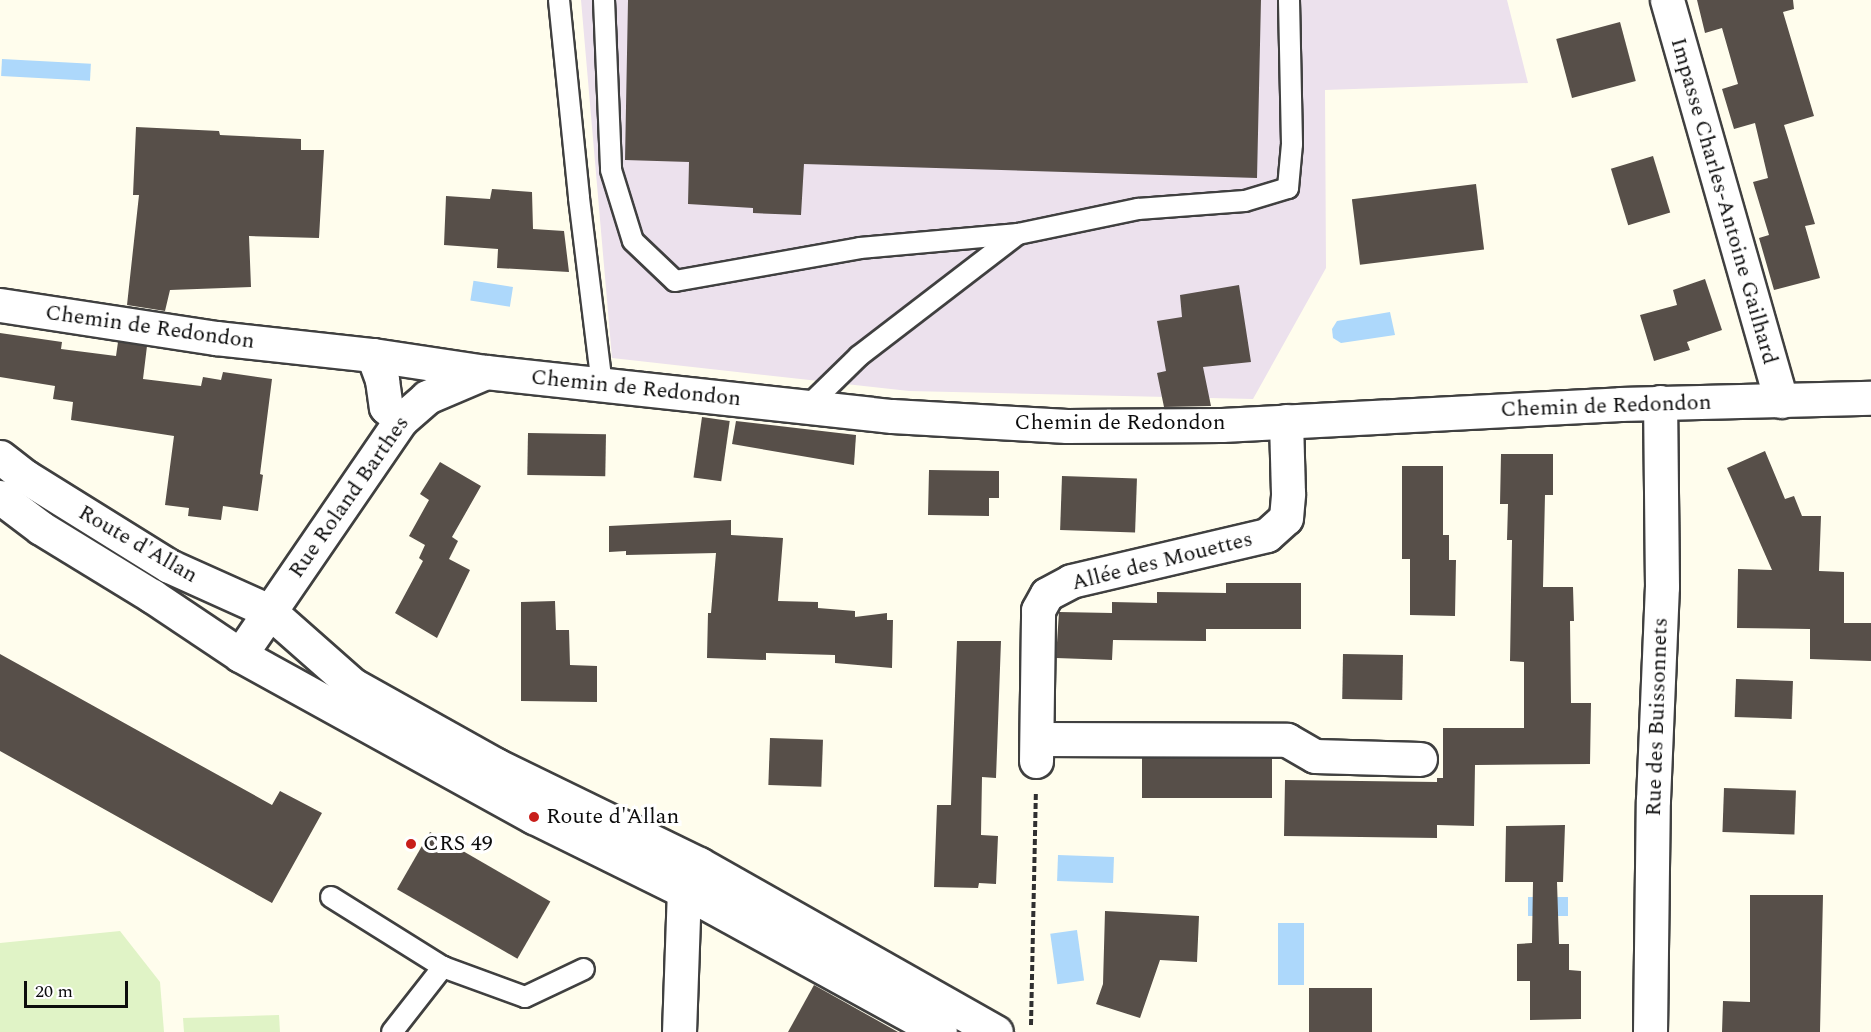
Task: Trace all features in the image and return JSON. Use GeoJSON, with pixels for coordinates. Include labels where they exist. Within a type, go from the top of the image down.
{"type":"FeatureCollection","features":[{"type":"Feature","properties":{"kind":"street","name":"Impasse Charles-Antoine Gailhard"},"geometry":{"type":"LineString","coordinates":[[1667,0],[1781,401]]}},
{"type":"Feature","properties":{"kind":"street","name":"Chemin de Redondon"},"geometry":{"type":"LineString","coordinates":[[0,305],[216,338],[373,355],[486,372],[892,416],[1067,426],[1222,425],[1660,402],[1871,398]]}},
{"type":"Feature","properties":{"kind":"street"},"geometry":{"type":"LineString","coordinates":[[373,355],[382,380],[386,407],[401,420]]}},
{"type":"Feature","properties":{"kind":"street","name":"Rue Roland Barthes"},"geometry":{"type":"LineString","coordinates":[[240,656],[401,420],[427,397],[486,372]]}},
{"type":"Feature","properties":{"kind":"street","name":"Rue des Buissonnets"},"geometry":{"type":"LineString","coordinates":[[1650,1032],[1653,800],[1662,587],[1660,402]]}},
{"type":"Feature","properties":{"kind":"street","name":"Allée des Mouettes"},"geometry":{"type":"LineString","coordinates":[[1037,750],[1038,610],[1047,594],[1071,581],[1267,535],[1286,518],[1288,493],[1286,421]]}},
{"type":"Feature","properties":{"kind":"street","name":"Route d'Allan"},"geometry":{"type":"LineString","coordinates":[[0,457],[26,477],[169,566],[269,611],[353,685],[430,744],[534,817],[692,877],[996,1032]]}},
{"type":"Feature","properties":{"kind":"street","name":"Route d'Allan"},"geometry":{"type":"LineString","coordinates":[[0,497],[41,528],[152,596],[240,656],[430,744]]}},
{"type":"Feature","properties":{"kind":"street"},"geometry":{"type":"LineString","coordinates":[[1037,750],[1287,740],[1315,756],[1420,759]]}},
{"type":"Feature","properties":{"kind":"street"},"geometry":{"type":"LineString","coordinates":[[679,1032],[692,877]]}},
{"type":"Feature","properties":{"kind":"street","name":"Route d'Allan"},"geometry":{"type":"LineString","coordinates":[[692,877],[940,1032]]}},
{"type":"Feature","properties":{"kind":"lane"},"geometry":{"type":"LineString","coordinates":[[559,0],[579,198],[602,385]]}},
{"type":"Feature","properties":{"kind":"lane"},"geometry":{"type":"LineString","coordinates":[[604,0],[611,170],[633,241],[675,281],[860,248],[1018,234],[1138,208],[1245,201],[1288,188],[1292,144],[1289,0]]}},
{"type":"Feature","properties":{"kind":"lane"},"geometry":{"type":"LineString","coordinates":[[808,406],[860,356],[1018,234]]}},
{"type":"Feature","properties":{"kind":"lane"},"geometry":{"type":"LineString","coordinates":[[331,897],[443,967],[525,997],[584,969]]}},
{"type":"Feature","properties":{"kind":"lane"},"geometry":{"type":"LineString","coordinates":[[392,1032],[443,967]]}},
{"type":"Feature","properties":{"kind":"path"},"geometry":{"type":"LineString","coordinates":[[1031,1032],[1037,750]]}},
{"type":"Feature","properties":{"kind":"shaded area"},"geometry":{"type":"Polygon","coordinates":[[[581,0],[1507,0],[1528,83],[1325,90],[1326,268],[1253,399],[909,391],[612,358],[581,0]]]}},
{"type":"Feature","properties":{"kind":"green space"},"geometry":{"type":"Polygon","coordinates":[[[120,931],[160,982],[164,1032],[0,1032],[0,943],[120,931]]]}},
{"type":"Feature","properties":{"kind":"green space"},"geometry":{"type":"Polygon","coordinates":[[[279,1015],[280,1032],[184,1032],[183,1018],[279,1015]]]}},
{"type":"Feature","properties":{"kind":"water"},"geometry":{"type":"Polygon","coordinates":[[[2,59],[91,64],[90,81],[1,76],[2,59]]]}},
{"type":"Feature","properties":{"kind":"water"},"geometry":{"type":"Polygon","coordinates":[[[473,281],[513,287],[510,307],[470,300],[473,281]]]}},
{"type":"Feature","properties":{"kind":"water"},"geometry":{"type":"Polygon","coordinates":[[[1390,312],[1395,335],[1341,343],[1333,338],[1332,329],[1337,321],[1390,312]]]}},
{"type":"Feature","properties":{"kind":"water"},"geometry":{"type":"Polygon","coordinates":[[[1058,855],[1114,857],[1113,883],[1057,881],[1058,855]]]}},
{"type":"Feature","properties":{"kind":"water"},"geometry":{"type":"Polygon","coordinates":[[[1528,897],[1568,897],[1568,916],[1528,916],[1528,897]]]}},
{"type":"Feature","properties":{"kind":"water"},"geometry":{"type":"Polygon","coordinates":[[[1278,923],[1304,923],[1304,985],[1278,985],[1278,923]]]}},
{"type":"Feature","properties":{"kind":"water"},"geometry":{"type":"Polygon","coordinates":[[[1077,930],[1084,981],[1057,984],[1050,934],[1077,930]]]}},
{"type":"Feature","properties":{"kind":"building"},"geometry":{"type":"Polygon","coordinates":[[[628,0],[1261,0],[1257,178],[804,164],[801,215],[753,213],[753,208],[688,204],[689,162],[625,160],[628,0]]]}},
{"type":"Feature","properties":{"kind":"building"},"geometry":{"type":"Polygon","coordinates":[[[1697,0],[1793,0],[1794,9],[1783,12],[1814,116],[1784,125],[1815,224],[1805,226],[1820,278],[1774,290],[1759,238],[1769,235],[1753,182],[1768,178],[1755,123],[1734,129],[1722,89],[1738,84],[1722,28],[1705,33],[1697,0]]]}},
{"type":"Feature","properties":{"kind":"building"},"geometry":{"type":"Polygon","coordinates":[[[1620,22],[1636,81],[1572,98],[1556,39],[1620,22]]]}},
{"type":"Feature","properties":{"kind":"building"},"geometry":{"type":"Polygon","coordinates":[[[136,127],[219,131],[220,135],[301,139],[301,150],[324,150],[319,238],[249,236],[251,287],[170,290],[165,311],[127,305],[139,195],[133,195],[136,127]]]}},
{"type":"Feature","properties":{"kind":"building"},"geometry":{"type":"Polygon","coordinates":[[[1653,156],[1670,212],[1628,225],[1611,169],[1653,156]]]}},
{"type":"Feature","properties":{"kind":"building"},"geometry":{"type":"Polygon","coordinates":[[[1476,184],[1484,250],[1360,265],[1352,199],[1476,184]]]}},
{"type":"Feature","properties":{"kind":"building"},"geometry":{"type":"Polygon","coordinates":[[[492,189],[532,192],[533,229],[564,231],[569,272],[497,268],[498,249],[444,245],[446,196],[490,199],[492,189]]]}},
{"type":"Feature","properties":{"kind":"building"},"geometry":{"type":"Polygon","coordinates":[[[1705,279],[1722,330],[1687,342],[1690,350],[1654,361],[1640,315],[1677,305],[1673,290],[1705,279]]]}},
{"type":"Feature","properties":{"kind":"building"},"geometry":{"type":"Polygon","coordinates":[[[1239,285],[1251,362],[1203,367],[1211,406],[1164,407],[1157,373],[1166,371],[1157,321],[1182,317],[1180,295],[1239,285]]]}},
{"type":"Feature","properties":{"kind":"building"},"geometry":{"type":"Polygon","coordinates":[[[0,333],[62,342],[61,349],[116,356],[118,342],[147,346],[143,379],[201,386],[203,377],[221,380],[223,372],[272,379],[260,474],[263,475],[258,511],[223,506],[221,520],[188,516],[189,508],[165,505],[174,436],[71,420],[73,402],[53,399],[55,386],[0,377],[0,333]]]}},
{"type":"Feature","properties":{"kind":"building"},"geometry":{"type":"Polygon","coordinates":[[[702,417],[730,421],[721,481],[694,477],[702,417]]]}},
{"type":"Feature","properties":{"kind":"building"},"geometry":{"type":"Polygon","coordinates":[[[736,421],[856,435],[854,465],[732,444],[736,421]]]}},
{"type":"Feature","properties":{"kind":"building"},"geometry":{"type":"Polygon","coordinates":[[[528,433],[606,434],[605,476],[527,475],[528,433]]]}},
{"type":"Feature","properties":{"kind":"building"},"geometry":{"type":"Polygon","coordinates":[[[1765,451],[1785,499],[1794,496],[1802,516],[1821,516],[1819,571],[1844,572],[1844,623],[1871,623],[1871,661],[1810,659],[1810,629],[1737,628],[1738,569],[1772,570],[1727,468],[1765,451]]]}},
{"type":"Feature","properties":{"kind":"building"},"geometry":{"type":"Polygon","coordinates":[[[1501,454],[1553,454],[1553,495],[1545,495],[1543,587],[1573,587],[1574,621],[1570,621],[1571,703],[1591,703],[1590,764],[1475,765],[1474,826],[1437,825],[1437,838],[1284,836],[1285,780],[1437,782],[1437,778],[1443,778],[1443,728],[1524,728],[1524,662],[1510,661],[1512,540],[1507,540],[1508,504],[1500,504],[1501,454]]]}},
{"type":"Feature","properties":{"kind":"building"},"geometry":{"type":"Polygon","coordinates":[[[440,462],[481,486],[452,537],[458,541],[449,559],[470,570],[437,638],[395,613],[423,561],[419,558],[425,545],[409,536],[429,500],[420,494],[440,462]]]}},
{"type":"Feature","properties":{"kind":"building"},"geometry":{"type":"Polygon","coordinates":[[[1402,466],[1443,466],[1443,535],[1449,535],[1449,560],[1456,560],[1455,616],[1410,615],[1410,559],[1402,559],[1402,466]]]}},
{"type":"Feature","properties":{"kind":"building"},"geometry":{"type":"Polygon","coordinates":[[[929,470],[999,471],[999,498],[989,498],[989,516],[928,515],[929,470]]]}},
{"type":"Feature","properties":{"kind":"building"},"geometry":{"type":"Polygon","coordinates":[[[1062,476],[1137,479],[1135,533],[1060,530],[1062,476]]]}},
{"type":"Feature","properties":{"kind":"building"},"geometry":{"type":"Polygon","coordinates":[[[731,520],[731,535],[783,538],[778,601],[818,602],[818,608],[855,611],[855,617],[887,613],[887,620],[893,620],[892,668],[835,663],[835,655],[766,653],[766,660],[707,658],[708,613],[711,613],[716,553],[626,555],[626,551],[609,552],[609,526],[731,520]]]}},
{"type":"Feature","properties":{"kind":"building"},"geometry":{"type":"Polygon","coordinates":[[[1226,583],[1301,583],[1301,629],[1206,629],[1206,641],[1113,640],[1112,660],[1056,658],[1059,612],[1112,613],[1112,602],[1157,603],[1157,592],[1226,593],[1226,583]]]}},
{"type":"Feature","properties":{"kind":"building"},"geometry":{"type":"Polygon","coordinates":[[[555,601],[556,630],[569,630],[570,665],[597,666],[597,702],[521,701],[521,602],[555,601]]]}},
{"type":"Feature","properties":{"kind":"building"},"geometry":{"type":"Polygon","coordinates":[[[957,641],[1001,641],[996,778],[982,777],[981,835],[998,836],[996,884],[979,883],[978,888],[934,887],[937,805],[951,805],[957,641]]]}},
{"type":"Feature","properties":{"kind":"building"},"geometry":{"type":"Polygon","coordinates":[[[0,654],[272,805],[280,791],[322,813],[272,903],[0,751],[0,654]]]}},
{"type":"Feature","properties":{"kind":"building"},"geometry":{"type":"Polygon","coordinates":[[[1343,654],[1403,655],[1402,700],[1342,699],[1343,654]]]}},
{"type":"Feature","properties":{"kind":"building"},"geometry":{"type":"Polygon","coordinates":[[[1736,679],[1793,681],[1792,719],[1735,717],[1736,679]]]}},
{"type":"Feature","properties":{"kind":"building"},"geometry":{"type":"Polygon","coordinates":[[[770,738],[823,740],[821,787],[768,785],[770,738]]]}},
{"type":"Feature","properties":{"kind":"building"},"geometry":{"type":"Polygon","coordinates":[[[1142,758],[1272,758],[1272,798],[1142,798],[1142,758]]]}},
{"type":"Feature","properties":{"kind":"building"},"geometry":{"type":"Polygon","coordinates":[[[1724,788],[1796,791],[1794,834],[1722,832],[1724,788]]]}},
{"type":"Feature","properties":{"kind":"building"},"geometry":{"type":"Polygon","coordinates":[[[1565,825],[1563,882],[1557,882],[1559,944],[1569,944],[1569,970],[1581,971],[1581,1019],[1530,1020],[1530,981],[1517,981],[1517,944],[1532,943],[1533,882],[1505,882],[1506,826],[1565,825]]]}},
{"type":"Feature","properties":{"kind":"building"},"geometry":{"type":"Polygon","coordinates":[[[430,832],[550,901],[517,959],[397,889],[430,832]]]}},
{"type":"Feature","properties":{"kind":"building"},"geometry":{"type":"Polygon","coordinates":[[[1750,895],[1823,895],[1820,1032],[1722,1032],[1723,1001],[1750,1002],[1750,895]]]}},
{"type":"Feature","properties":{"kind":"building"},"geometry":{"type":"Polygon","coordinates":[[[1105,911],[1199,916],[1197,962],[1160,960],[1140,1018],[1096,1004],[1103,984],[1105,911]]]}},
{"type":"Feature","properties":{"kind":"building"},"geometry":{"type":"Polygon","coordinates":[[[814,985],[898,1032],[788,1032],[814,985]]]}},
{"type":"Feature","properties":{"kind":"building"},"geometry":{"type":"Polygon","coordinates":[[[1309,988],[1372,988],[1372,1032],[1309,1032],[1309,988]]]}},
{"type":"Feature","properties":{"kind":"place","name":"Route d'Allan"},"geometry":{"type":"Point","coordinates":[534,817]}},
{"type":"Feature","properties":{"kind":"place","name":"CRS 49"},"geometry":{"type":"Point","coordinates":[411,844]}}]}
